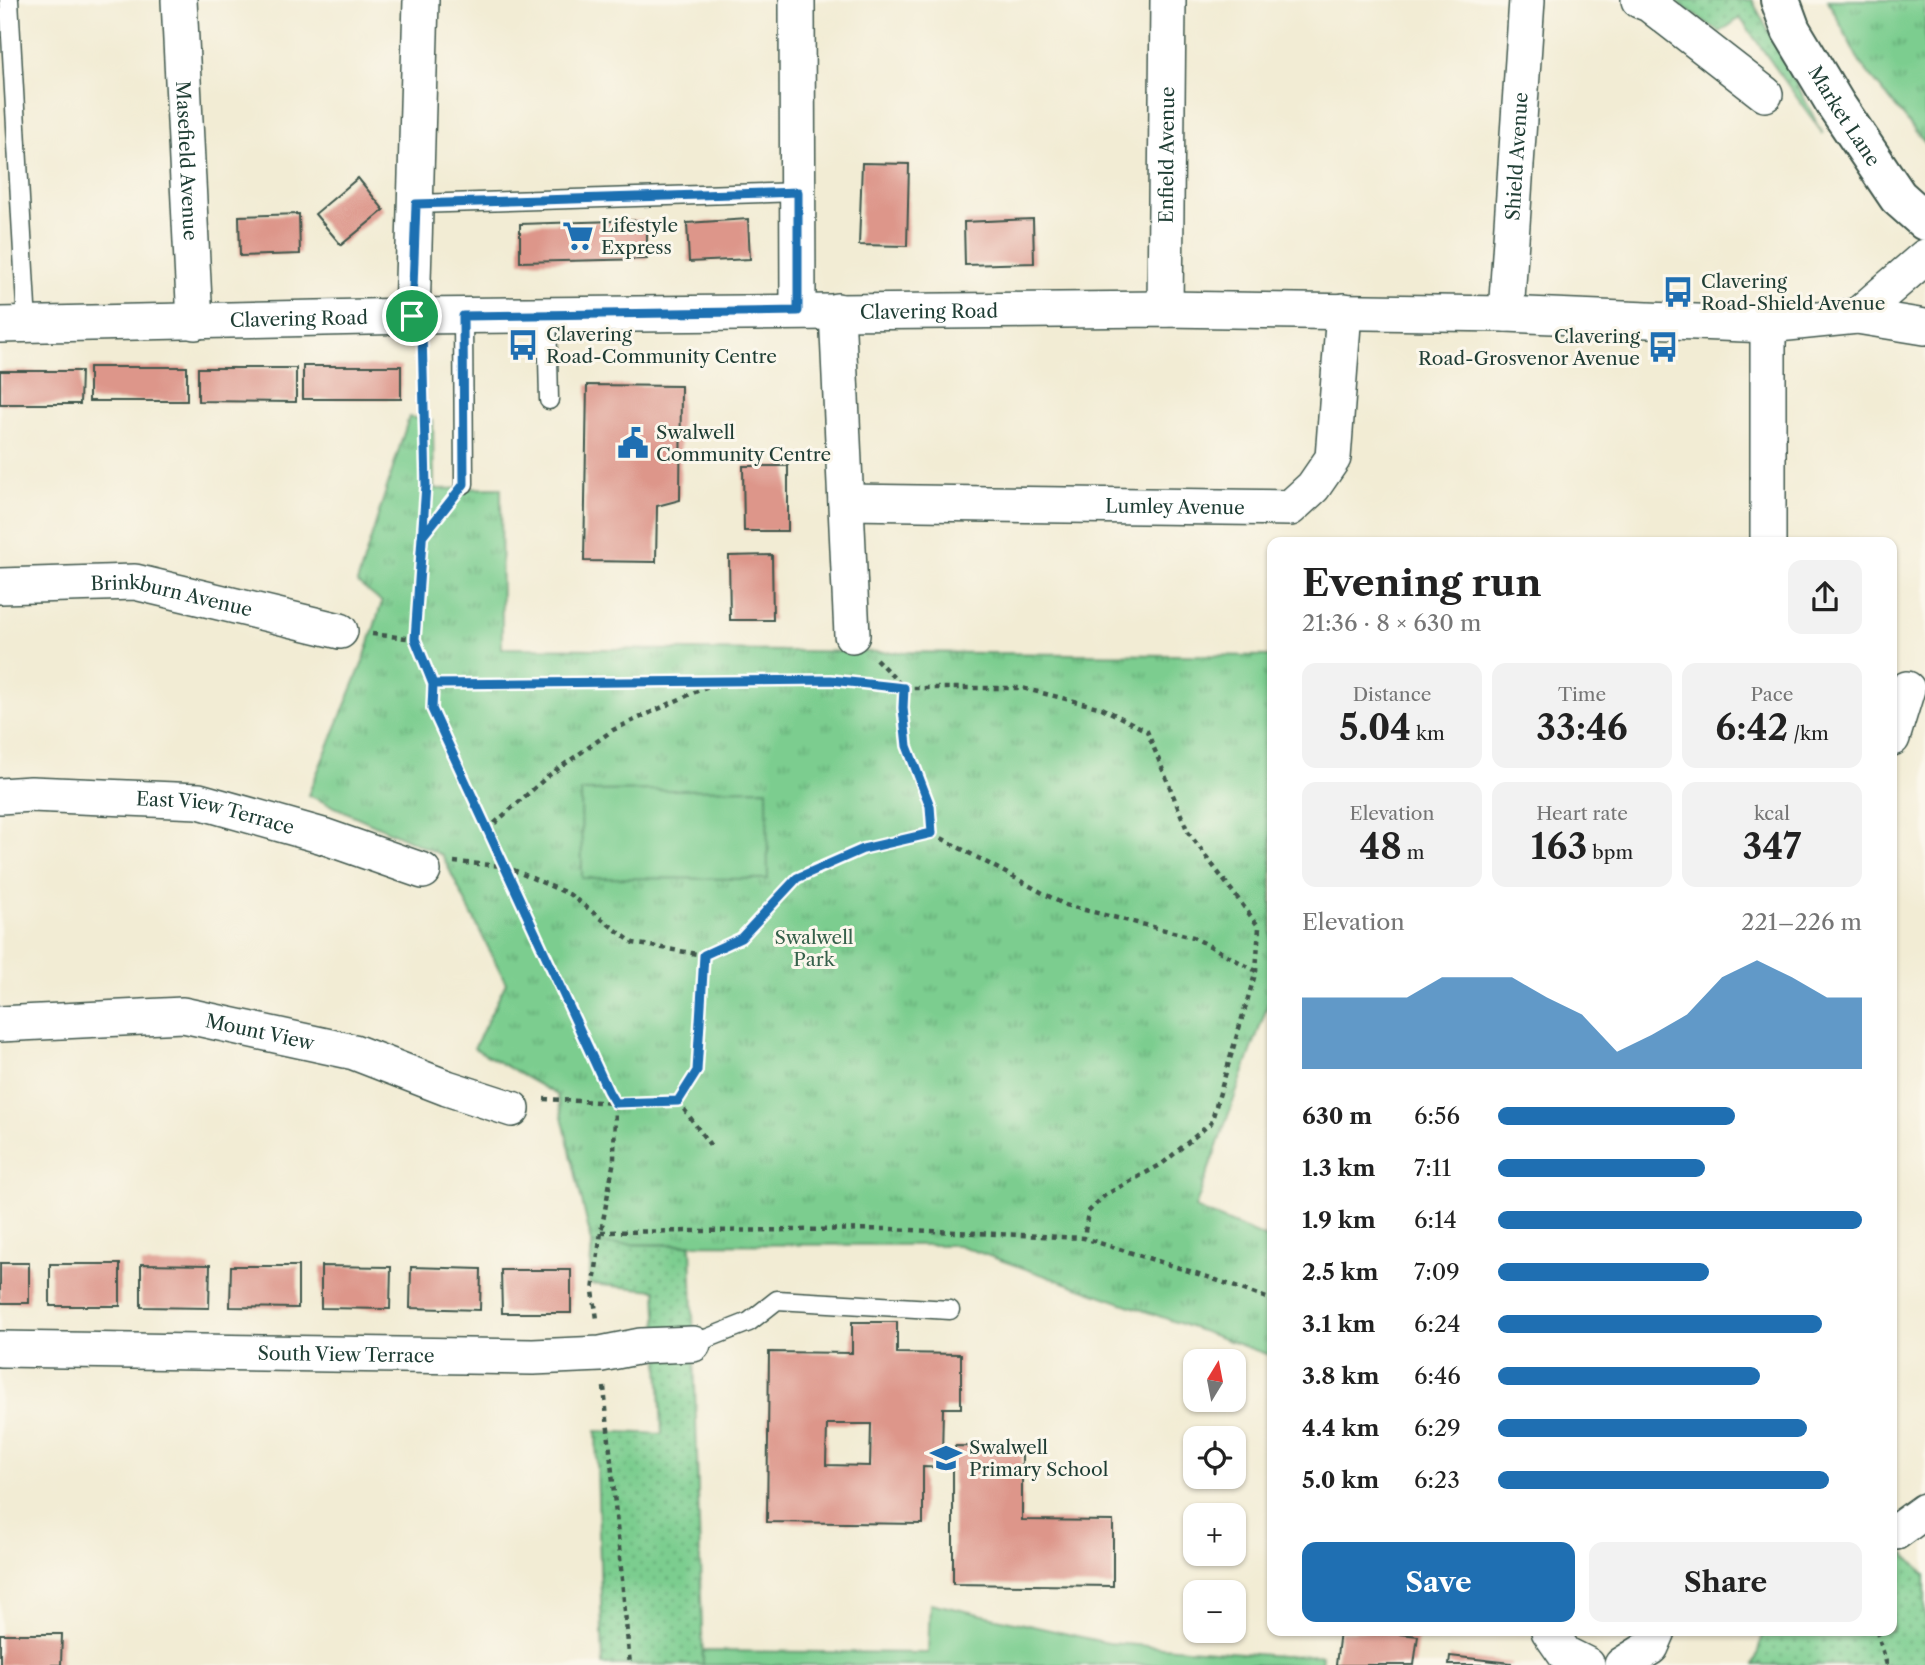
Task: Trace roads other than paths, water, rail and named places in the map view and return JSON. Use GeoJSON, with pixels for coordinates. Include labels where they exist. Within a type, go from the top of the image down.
{"type":"FeatureCollection","features":[{"type":"Feature","properties":{"kind":"street","name":"Masefield Avenue"},"geometry":{"type":"LineString","coordinates":[[179,0],[195,322]]}},
{"type":"Feature","properties":{"kind":"street"},"geometry":{"type":"LineString","coordinates":[[412,316],[421,0]]}},
{"type":"Feature","properties":{"kind":"street"},"geometry":{"type":"LineString","coordinates":[[797,0],[798,311]]}},
{"type":"Feature","properties":{"kind":"street","name":"Enfield Avenue"},"geometry":{"type":"LineString","coordinates":[[1165,309],[1168,0]]}},
{"type":"Feature","properties":{"kind":"street","name":"Shield Avenue"},"geometry":{"type":"LineString","coordinates":[[1506,314],[1527,0]]}},
{"type":"Feature","properties":{"kind":"street"},"geometry":{"type":"LineString","coordinates":[[1639,0],[1649,4],[1765,94]]}},
{"type":"Feature","properties":{"kind":"street","name":"Market Lane"},"geometry":{"type":"LineString","coordinates":[[1780,0],[1791,30],[1836,106],[1898,197],[1925,221]]}},
{"type":"Feature","properties":{"kind":"street"},"geometry":{"type":"LineString","coordinates":[[1857,316],[1925,257]]}},
{"type":"Feature","properties":{"kind":"street","name":"Clavering Road"},"geometry":{"type":"LineString","coordinates":[[13,325],[547,314],[1165,309],[1506,314],[1768,325],[1857,316],[1925,327]]}},
{"type":"Feature","properties":{"kind":"street"},"geometry":{"type":"LineString","coordinates":[[837,311],[852,635]]}},
{"type":"Feature","properties":{"kind":"street","name":"Lumley Avenue"},"geometry":{"type":"LineString","coordinates":[[846,502],[1290,508],[1314,487],[1333,458],[1344,311]]}},
{"type":"Feature","properties":{"kind":"street"},"geometry":{"type":"LineString","coordinates":[[1768,325],[1768,537]]}},
{"type":"Feature","properties":{"kind":"street","name":"Brinkburn Avenue"},"geometry":{"type":"LineString","coordinates":[[0,586],[135,582],[340,631]]}},
{"type":"Feature","properties":{"kind":"street"},"geometry":{"type":"LineString","coordinates":[[1897,723],[1908,690]]}},
{"type":"Feature","properties":{"kind":"street","name":"East View Terrace"},"geometry":{"type":"LineString","coordinates":[[0,796],[32,794],[199,801],[323,836],[423,872]]}},
{"type":"Feature","properties":{"kind":"street","name":"Mount View"},"geometry":{"type":"LineString","coordinates":[[0,1024],[183,1015],[354,1052],[447,1088],[512,1109]]}},
{"type":"Feature","properties":{"kind":"street","name":"South View Terrace"},"geometry":{"type":"LineString","coordinates":[[0,1349],[533,1357],[601,1354],[641,1346],[693,1343]]}},
{"type":"Feature","properties":{"kind":"street"},"geometry":{"type":"LineString","coordinates":[[1897,1531],[1925,1511]]}},
{"type":"Feature","properties":{"kind":"street"},"geometry":{"type":"LineString","coordinates":[[1552,1636],[1565,1654],[1587,1665]]}},
{"type":"Feature","properties":{"kind":"street"},"geometry":{"type":"LineString","coordinates":[[1622,1665],[1651,1647],[1656,1636]]}},
{"type":"Feature","properties":{"kind":"lane"},"geometry":{"type":"LineString","coordinates":[[9,0],[13,325]]}},
{"type":"Feature","properties":{"kind":"lane"},"geometry":{"type":"LineString","coordinates":[[416,204],[798,192]]}},
{"type":"Feature","properties":{"kind":"lane"},"geometry":{"type":"LineString","coordinates":[[547,314],[548,400]]}},
{"type":"Feature","properties":{"kind":"lane"},"geometry":{"type":"LineString","coordinates":[[463,316],[464,484]]}},
{"type":"Feature","properties":{"kind":"lane"},"geometry":{"type":"LineString","coordinates":[[693,1343],[749,1322],[777,1300],[950,1310]]}},
{"type":"Feature","properties":{"kind":"place","name":"Lifestyle Express"},"geometry":{"type":"Point","coordinates":[578,236]}},
{"type":"Feature","properties":{"kind":"place","name":"Clavering Road-Shield Avenue"},"geometry":{"type":"Point","coordinates":[1678,292]}},
{"type":"Feature","properties":{"kind":"place","name":"Clavering Road-Community Centre"},"geometry":{"type":"Point","coordinates":[523,345]}},
{"type":"Feature","properties":{"kind":"place","name":"Clavering Road-Grosvenor Avenue"},"geometry":{"type":"Point","coordinates":[1663,347]}},
{"type":"Feature","properties":{"kind":"place","name":"Swalwell Community Centre"},"geometry":{"type":"Point","coordinates":[633,443]}},
{"type":"Feature","properties":{"kind":"place","name":"Swalwell Primary School"},"geometry":{"type":"Point","coordinates":[946,1458]}},
{"type":"Feature","properties":{"kind":"park label","name":"Swalwell Park"},"geometry":{"type":"Point","coordinates":[814,948]}}]}
